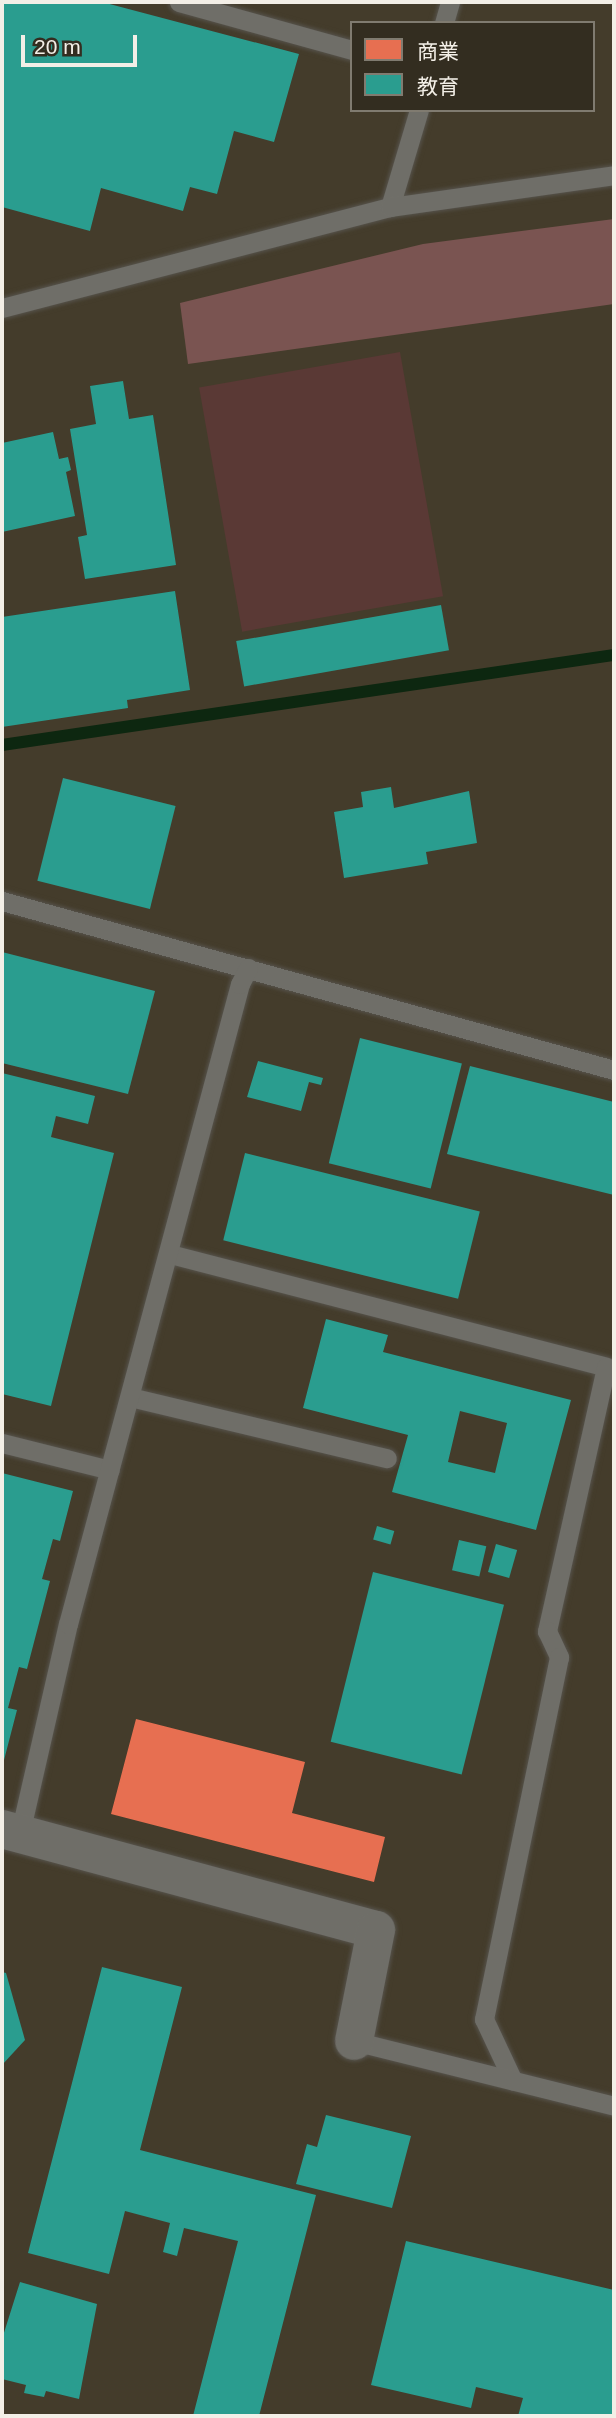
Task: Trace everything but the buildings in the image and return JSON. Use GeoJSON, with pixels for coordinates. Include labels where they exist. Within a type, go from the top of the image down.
{"type":"FeatureCollection","features":[{"type":"Feature","properties":{"kind":"street"},"geometry":{"type":"LineString","coordinates":[[11,1831],[376,1930],[354,2041]]}},
{"type":"Feature","properties":{"kind":"lane"},"geometry":{"type":"LineString","coordinates":[[180,2],[214,6],[350,49]]}},
{"type":"Feature","properties":{"kind":"lane"},"geometry":{"type":"LineString","coordinates":[[445,21],[450,2]]}},
{"type":"Feature","properties":{"kind":"lane"},"geometry":{"type":"LineString","coordinates":[[390,207],[418,112]]}},
{"type":"Feature","properties":{"kind":"lane"},"geometry":{"type":"LineString","coordinates":[[2,307],[390,207],[614,175]]}},
{"type":"Feature","properties":{"kind":"lane"},"geometry":{"type":"LineString","coordinates":[[2,901],[614,1070]]}},
{"type":"Feature","properties":{"kind":"lane"},"geometry":{"type":"LineString","coordinates":[[11,1831],[170,1254],[240,984],[248,968]]}},
{"type":"Feature","properties":{"kind":"lane"},"geometry":{"type":"LineString","coordinates":[[170,1254],[606,1367],[547,1631],[559,1657],[484,2019],[513,2081]]}},
{"type":"Feature","properties":{"kind":"lane"},"geometry":{"type":"LineString","coordinates":[[130,1397],[387,1458]]}},
{"type":"Feature","properties":{"kind":"lane"},"geometry":{"type":"LineString","coordinates":[[2,1443],[110,1470]]}},
{"type":"Feature","properties":{"kind":"lane"},"geometry":{"type":"LineString","coordinates":[[354,2041],[614,2106]]}},
{"type":"Feature","properties":{"kind":"shaded area"},"geometry":{"type":"Polygon","coordinates":[[[2,2],[614,2],[614,2416],[2,2416],[2,2]]]}},
{"type":"Feature","properties":{"kind":"shaded area"},"geometry":{"type":"Polygon","coordinates":[[[614,219],[614,304],[188,364],[180,303],[423,244],[614,219]]]}},
{"type":"Feature","properties":{"kind":"shaded area"},"geometry":{"type":"Polygon","coordinates":[[[400,352],[443,596],[242,632],[199,387],[400,352]]]}},
{"type":"Feature","properties":{"kind":"waterway"},"geometry":{"type":"LineString","coordinates":[[2,745],[614,655]]}}]}
